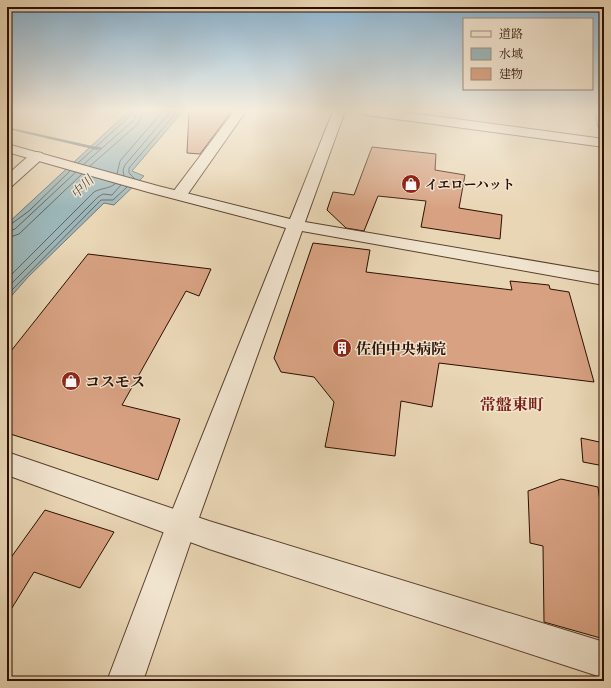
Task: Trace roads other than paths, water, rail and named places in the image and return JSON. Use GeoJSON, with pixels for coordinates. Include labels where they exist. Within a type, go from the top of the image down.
{"type":"FeatureCollection","features":[{"type":"Feature","properties":{"kind":"street"},"geometry":{"type":"LineString","coordinates":[[179,195],[217,143]]}},
{"type":"Feature","properties":{"kind":"street"},"geometry":{"type":"LineString","coordinates":[[125,681],[181,526],[327,143]]}},
{"type":"Feature","properties":{"kind":"street"},"geometry":{"type":"LineString","coordinates":[[7,148],[153,189],[295,225],[604,280]]}},
{"type":"Feature","properties":{"kind":"street"},"geometry":{"type":"LineString","coordinates":[[7,183],[38,156]]}},
{"type":"Feature","properties":{"kind":"street"},"geometry":{"type":"LineString","coordinates":[[7,463],[181,526],[604,660]]}},
{"type":"Feature","properties":{"kind":"water","name":"中川"},"geometry":{"type":"Polygon","coordinates":[[[94,143],[156,143],[132,171],[144,176],[114,205],[104,203],[28,277],[7,301],[7,224],[94,143]]]}},
{"type":"Feature","properties":{"kind":"waterway"},"geometry":{"type":"LineString","coordinates":[[72,143],[97,149],[100,148]]}},
{"type":"Feature","properties":{"kind":"place","name":"イエローハット"},"geometry":{"type":"Point","coordinates":[411,184]}},
{"type":"Feature","properties":{"kind":"place","name":"佐伯中央病院"},"geometry":{"type":"Point","coordinates":[342,348]}},
{"type":"Feature","properties":{"kind":"place","name":"コスモス"},"geometry":{"type":"Point","coordinates":[71,381]}},
{"type":"Feature","properties":{"kind":"district","name":"常盤東町"},"geometry":{"type":"Point","coordinates":[512,404]}}]}
